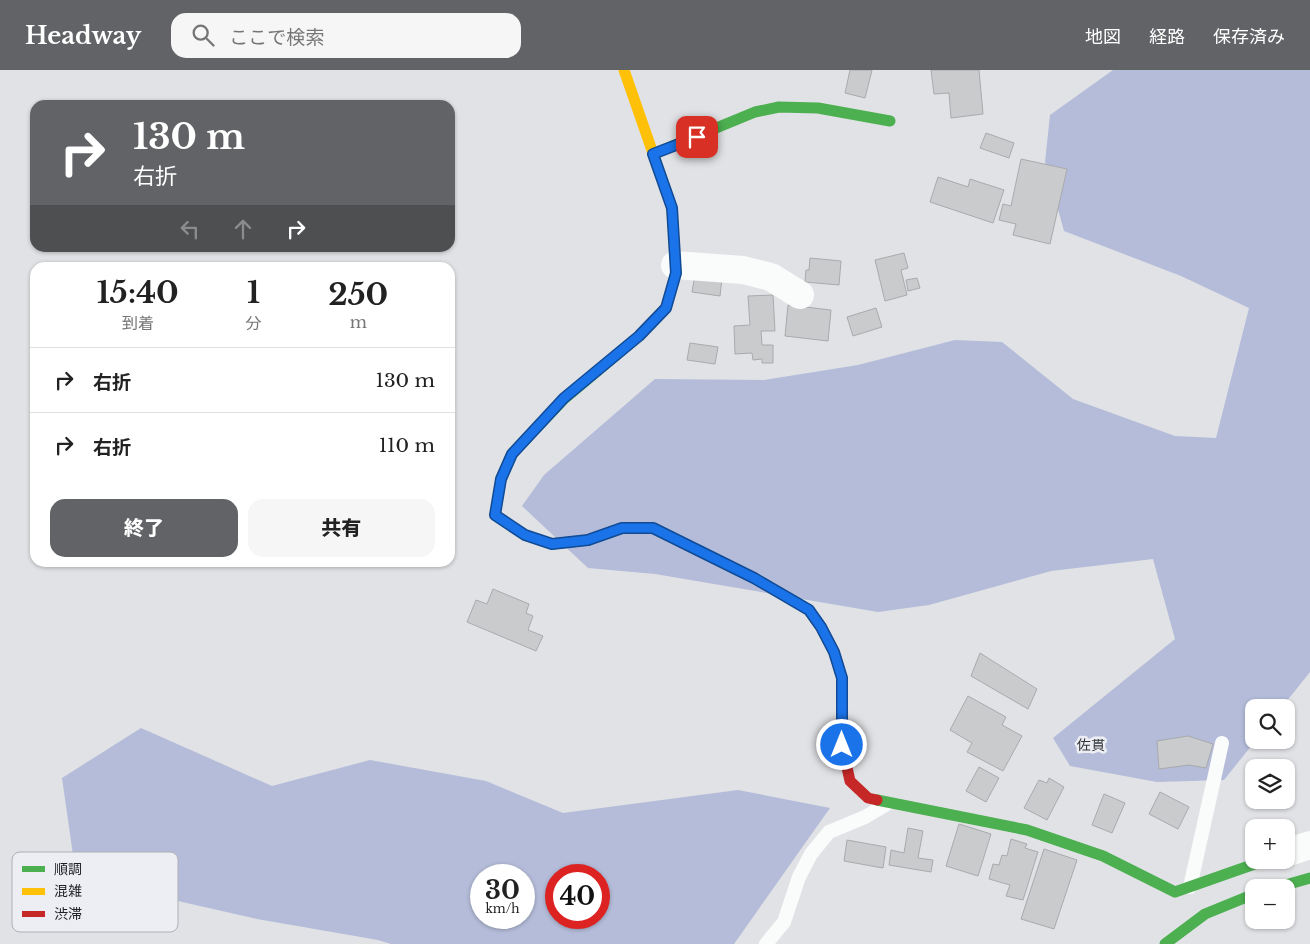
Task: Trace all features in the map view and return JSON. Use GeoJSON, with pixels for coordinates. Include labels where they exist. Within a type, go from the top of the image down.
{"type":"FeatureCollection","features":[{"type":"Feature","properties":{"kind":"main road"},"geometry":{"type":"LineString","coordinates":[[624,70],[672,208],[676,273],[666,308],[639,336],[564,398],[512,454],[501,479],[495,515],[525,535],[552,544],[588,540],[622,528],[653,528],[754,578],[809,610],[821,627],[834,652],[842,678],[842,745],[850,781],[868,798],[1027,830],[1103,856],[1175,892],[1245,867]]}},
{"type":"Feature","properties":{"kind":"main road"},"geometry":{"type":"LineString","coordinates":[[653,154],[755,112],[779,107],[818,108],[890,121]]}},
{"type":"Feature","properties":{"kind":"main road"},"geometry":{"type":"LineString","coordinates":[[1295,882],[1310,878]]}},
{"type":"Feature","properties":{"kind":"main road"},"geometry":{"type":"LineString","coordinates":[[1165,944],[1205,914],[1245,898]]}},
{"type":"Feature","properties":{"kind":"street"},"geometry":{"type":"LineString","coordinates":[[675,265],[743,270],[770,277],[800,295]]}},
{"type":"Feature","properties":{"kind":"street"},"geometry":{"type":"LineString","coordinates":[[1295,850],[1310,844]]}},
{"type":"Feature","properties":{"kind":"lane"},"geometry":{"type":"LineString","coordinates":[[1190,887],[1222,743]]}},
{"type":"Feature","properties":{"kind":"lane"},"geometry":{"type":"LineString","coordinates":[[766,944],[784,922],[799,877],[811,854],[829,832],[865,817],[890,802]]}},
{"type":"Feature","properties":{"kind":"shaded area"},"geometry":{"type":"Polygon","coordinates":[[[1113,70],[1310,70],[1310,672],[1288,699],[1245,699],[1245,749],[1249,749],[1224,780],[1157,782],[1070,766],[1053,738],[1175,639],[1153,559],[1051,571],[929,605],[878,612],[655,574],[588,568],[522,506],[544,475],[655,379],[764,380],[858,365],[955,340],[1002,342],[1073,399],[1175,436],[1216,438],[1249,308],[1181,276],[1064,231],[1045,162],[1050,115],[1113,70]]]}},
{"type":"Feature","properties":{"kind":"shaded area"},"geometry":{"type":"Polygon","coordinates":[[[141,728],[272,786],[370,760],[486,781],[563,813],[738,790],[830,808],[734,944],[391,944],[378,940],[257,919],[178,901],[178,852],[73,852],[62,778],[141,728]]]}},
{"type":"Feature","properties":{"kind":"building"},"geometry":{"type":"Polygon","coordinates":[[[850,70],[872,70],[865,98],[845,93],[850,70]]]}},
{"type":"Feature","properties":{"kind":"building"},"geometry":{"type":"Polygon","coordinates":[[[931,70],[979,70],[983,114],[951,118],[949,93],[934,94],[931,70]]]}},
{"type":"Feature","properties":{"kind":"building"},"geometry":{"type":"Polygon","coordinates":[[[986,133],[1014,143],[1009,158],[980,148],[986,133]]]}},
{"type":"Feature","properties":{"kind":"building"},"geometry":{"type":"Polygon","coordinates":[[[1021,159],[1067,169],[1050,244],[1013,235],[1016,224],[999,220],[1003,204],[1011,206],[1021,159]]]}},
{"type":"Feature","properties":{"kind":"building"},"geometry":{"type":"Polygon","coordinates":[[[938,177],[968,187],[970,179],[1004,190],[993,223],[930,202],[938,177]]]}},
{"type":"Feature","properties":{"kind":"building"},"geometry":{"type":"Polygon","coordinates":[[[904,253],[908,268],[901,270],[907,295],[885,301],[875,260],[904,253]]]}},
{"type":"Feature","properties":{"kind":"building"},"geometry":{"type":"Polygon","coordinates":[[[810,258],[841,261],[839,285],[805,282],[810,258]]]}},
{"type":"Feature","properties":{"kind":"building"},"geometry":{"type":"Polygon","coordinates":[[[695,274],[722,278],[720,296],[692,292],[695,274]]]}},
{"type":"Feature","properties":{"kind":"building"},"geometry":{"type":"Polygon","coordinates":[[[917,278],[920,288],[908,291],[906,280],[917,278]]]}},
{"type":"Feature","properties":{"kind":"building"},"geometry":{"type":"Polygon","coordinates":[[[773,295],[775,331],[761,331],[762,345],[773,345],[773,363],[762,363],[762,359],[753,360],[752,353],[735,354],[734,326],[750,325],[748,296],[773,295]]]}},
{"type":"Feature","properties":{"kind":"building"},"geometry":{"type":"Polygon","coordinates":[[[788,305],[831,310],[828,341],[785,336],[788,305]]]}},
{"type":"Feature","properties":{"kind":"building"},"geometry":{"type":"Polygon","coordinates":[[[876,308],[882,327],[853,336],[847,317],[876,308]]]}},
{"type":"Feature","properties":{"kind":"building"},"geometry":{"type":"Polygon","coordinates":[[[690,343],[718,347],[715,364],[687,360],[690,343]]]}},
{"type":"Feature","properties":{"kind":"building"},"geometry":{"type":"Polygon","coordinates":[[[493,589],[529,604],[526,613],[533,616],[528,630],[543,636],[536,651],[467,622],[476,600],[487,604],[493,589]]]}},
{"type":"Feature","properties":{"kind":"building"},"geometry":{"type":"Polygon","coordinates":[[[980,653],[1037,689],[1028,709],[971,676],[980,653]]]}},
{"type":"Feature","properties":{"kind":"building"},"geometry":{"type":"Polygon","coordinates":[[[968,696],[1006,717],[1002,725],[1022,736],[1003,771],[967,752],[972,743],[950,730],[968,696]]]}},
{"type":"Feature","properties":{"kind":"building"},"geometry":{"type":"Polygon","coordinates":[[[1188,736],[1213,744],[1206,768],[1189,765],[1159,769],[1157,741],[1188,736]]]}},
{"type":"Feature","properties":{"kind":"building"},"geometry":{"type":"Polygon","coordinates":[[[979,767],[999,778],[986,802],[966,791],[979,767]]]}},
{"type":"Feature","properties":{"kind":"building"},"geometry":{"type":"Polygon","coordinates":[[[1049,778],[1064,787],[1047,820],[1024,808],[1039,780],[1047,783],[1049,778]]]}},
{"type":"Feature","properties":{"kind":"building"},"geometry":{"type":"Polygon","coordinates":[[[1160,792],[1189,807],[1178,829],[1149,814],[1160,792]]]}},
{"type":"Feature","properties":{"kind":"building"},"geometry":{"type":"Polygon","coordinates":[[[1104,794],[1125,803],[1112,833],[1092,825],[1104,794]]]}},
{"type":"Feature","properties":{"kind":"building"},"geometry":{"type":"Polygon","coordinates":[[[959,824],[991,834],[978,876],[946,866],[959,824]]]}},
{"type":"Feature","properties":{"kind":"building"},"geometry":{"type":"Polygon","coordinates":[[[908,828],[923,831],[918,858],[933,860],[931,872],[889,865],[891,850],[904,853],[908,828]]]}},
{"type":"Feature","properties":{"kind":"building"},"geometry":{"type":"Polygon","coordinates":[[[1011,839],[1027,844],[1025,848],[1038,852],[1023,900],[1006,896],[1010,885],[989,879],[993,864],[999,865],[1002,855],[1007,856],[1011,839]]]}},
{"type":"Feature","properties":{"kind":"building"},"geometry":{"type":"Polygon","coordinates":[[[847,840],[886,847],[883,868],[844,861],[847,840]]]}},
{"type":"Feature","properties":{"kind":"building"},"geometry":{"type":"Polygon","coordinates":[[[1044,849],[1077,860],[1054,929],[1021,919],[1044,849]]]}},
{"type":"Feature","properties":{"kind":"traffic: fast"},"geometry":{"type":"LineString","coordinates":[[653,154],[755,112],[779,107],[818,108],[890,121]]}},
{"type":"Feature","properties":{"kind":"traffic: fast"},"geometry":{"type":"LineString","coordinates":[[627,346],[564,399],[512,454],[501,479],[495,515],[525,535],[552,544],[588,540],[623,528],[653,528],[754,578],[809,610],[815,619]]}},
{"type":"Feature","properties":{"kind":"traffic: fast"},"geometry":{"type":"LineString","coordinates":[[877,800],[1027,830],[1103,856],[1175,892],[1245,867]]}},
{"type":"Feature","properties":{"kind":"traffic: fast"},"geometry":{"type":"LineString","coordinates":[[1295,882],[1310,878]]}},
{"type":"Feature","properties":{"kind":"traffic: fast"},"geometry":{"type":"LineString","coordinates":[[1165,944],[1205,914],[1245,898]]}},
{"type":"Feature","properties":{"kind":"traffic: slow"},"geometry":{"type":"LineString","coordinates":[[624,70],[672,208],[676,273],[666,308],[627,346]]}},
{"type":"Feature","properties":{"kind":"traffic: jam"},"geometry":{"type":"LineString","coordinates":[[815,619],[834,652],[842,678],[842,745],[850,781],[868,798],[877,800]]}},
{"type":"Feature","properties":{"kind":"district","name":"佐貫"},"geometry":{"type":"Point","coordinates":[1091,745]}},
{"type":"Feature","properties":{"kind":"route"},"geometry":{"type":"LineString","coordinates":[[697,137],[653,154],[672,208],[676,273],[666,308],[639,336],[564,398],[512,454],[501,479],[495,515],[525,535],[552,544],[588,540],[622,528],[653,528],[754,578],[809,610],[821,627],[834,652],[842,678],[842,745]]}}]}
